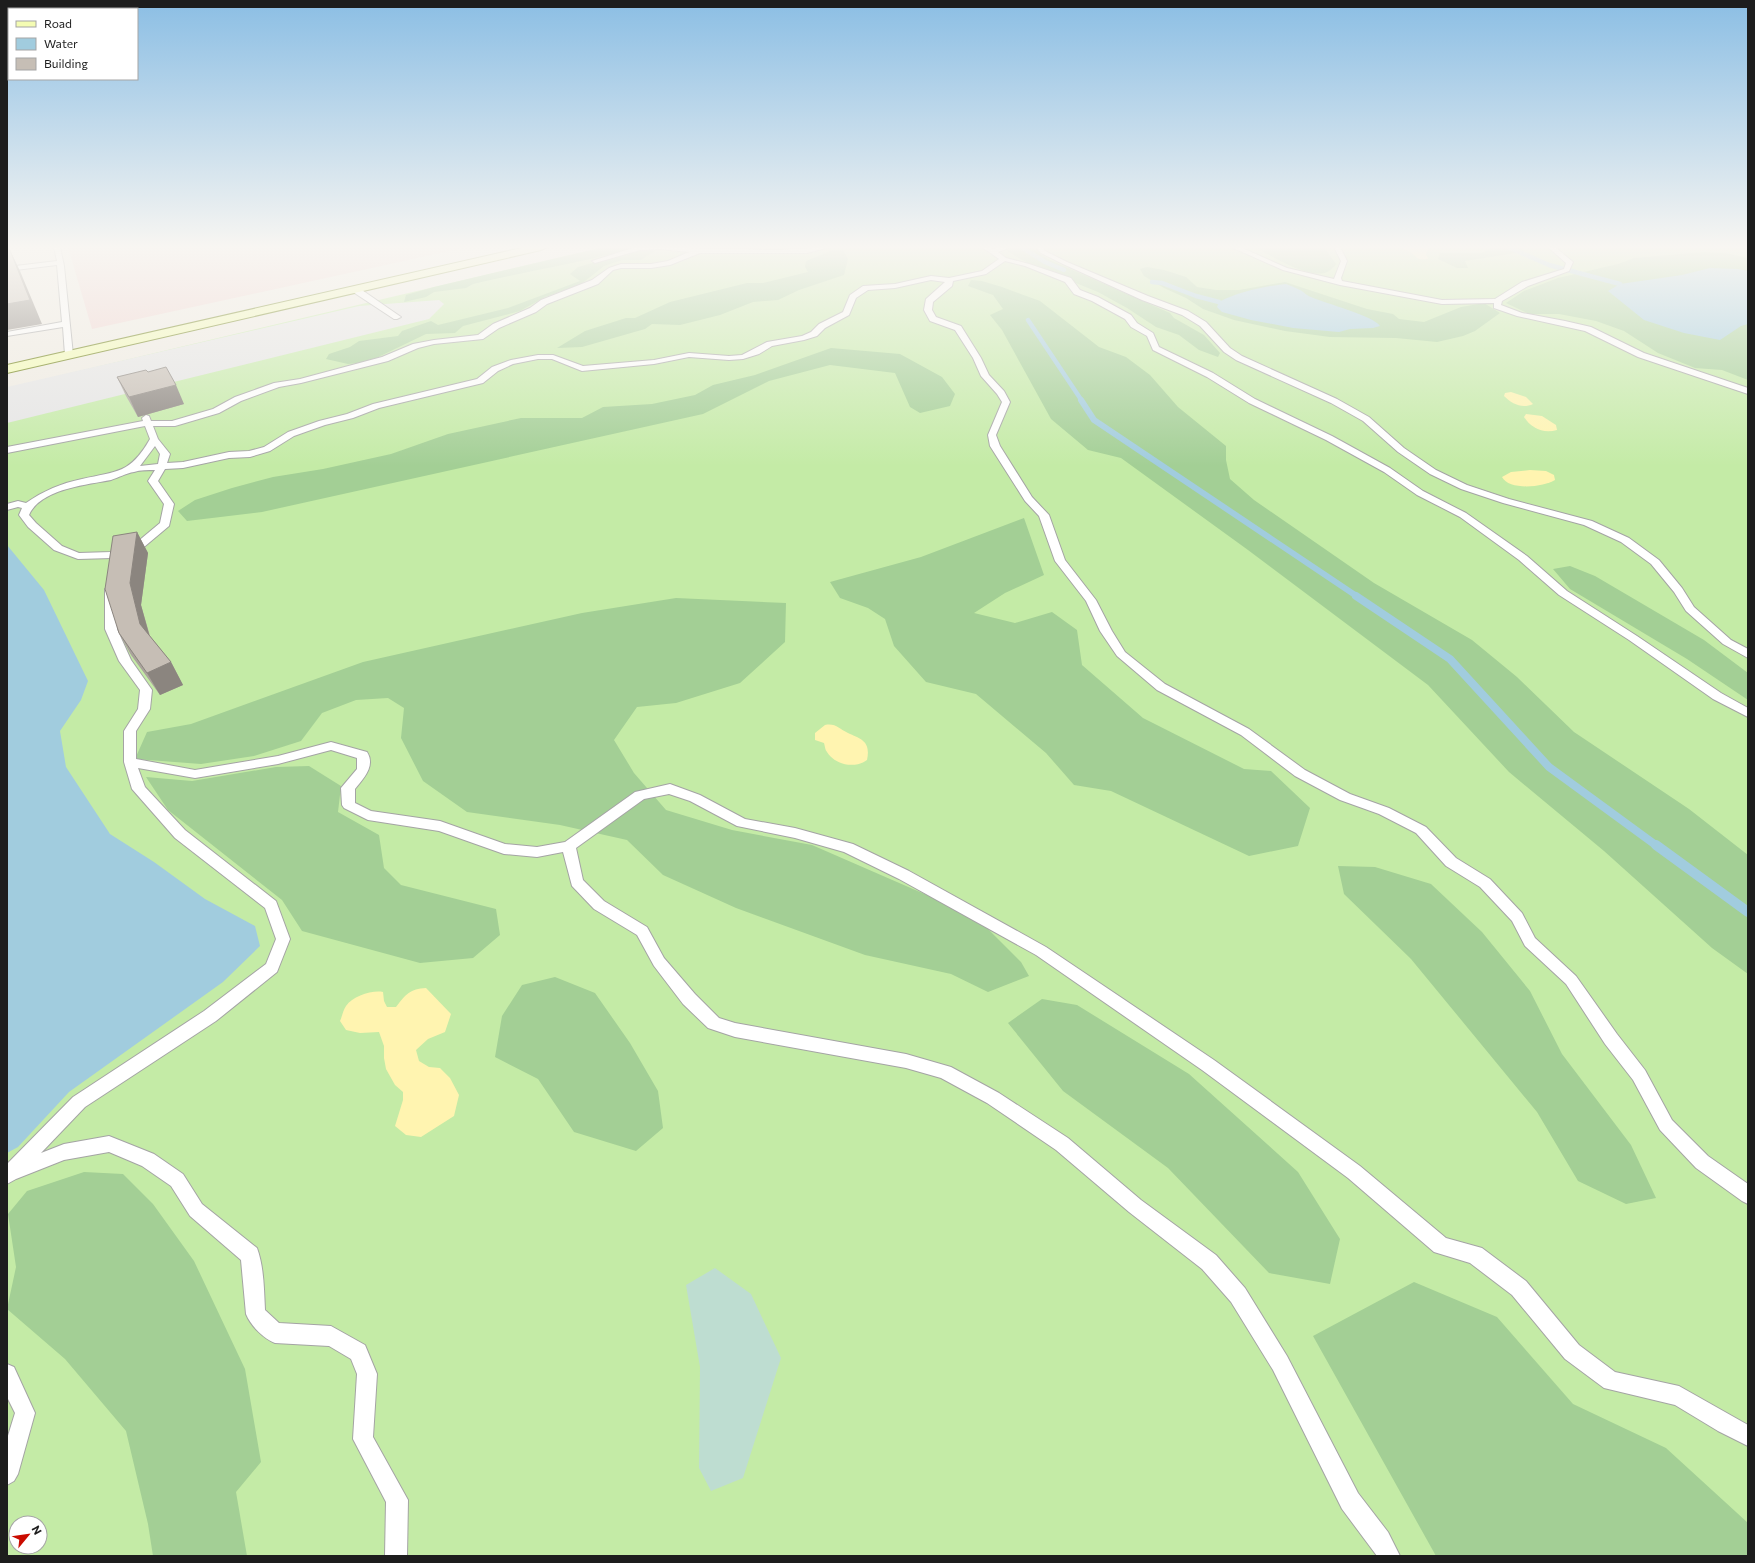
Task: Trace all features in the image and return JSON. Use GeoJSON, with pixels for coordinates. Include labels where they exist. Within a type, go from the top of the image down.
{"type":"FeatureCollection","features":[{"type":"Feature","properties":{"kind":"main road"},"geometry":{"type":"LineString","coordinates":[[7,369],[223,320]]}},
{"type":"Feature","properties":{"kind":"lane"},"geometry":{"type":"LineString","coordinates":[[66,320],[68,355]]}},
{"type":"Feature","properties":{"kind":"lane"},"geometry":{"type":"LineString","coordinates":[[7,450],[147,421],[172,424],[216,412],[238,399],[277,384],[302,382],[342,369],[385,360],[416,346],[434,342],[480,337],[496,326],[510,320]]}},
{"type":"Feature","properties":{"kind":"lane"},"geometry":{"type":"LineString","coordinates":[[147,421],[154,439],[166,454],[162,466],[153,481],[169,504],[165,524],[140,545],[112,555],[78,556],[58,548],[32,525],[24,515],[28,506],[38,498],[62,487],[89,480],[112,477],[131,469],[162,466],[183,465],[229,455],[250,454],[267,449],[291,434],[322,423],[350,416],[376,406],[480,380],[495,369],[511,362],[538,357],[553,357],[582,369],[654,362],[689,355],[729,358],[742,357],[756,352],[770,344],[804,338],[814,334],[822,326],[834,320]]}},
{"type":"Feature","properties":{"kind":"lane"},"geometry":{"type":"LineString","coordinates":[[936,320],[958,328],[977,358],[984,376],[1001,393],[1006,402],[992,435],[995,446],[1028,498],[1044,515],[1060,562],[1090,600],[1106,631],[1121,654],[1161,687],[1246,732],[1300,773],[1346,796],[1384,811],[1421,830],[1451,862],[1485,883],[1517,917],[1530,942],[1571,980],[1611,1039],[1639,1075],[1666,1126],[1702,1162],[1748,1195]]}},
{"type":"Feature","properties":{"kind":"lane"},"geometry":{"type":"LineString","coordinates":[[1130,320],[1134,325],[1150,335],[1156,348],[1210,375],[1252,401],[1329,438],[1387,470],[1420,493],[1463,515],[1523,558],[1563,593],[1596,616],[1633,638],[1717,696],[1748,713]]}},
{"type":"Feature","properties":{"kind":"lane"},"geometry":{"type":"LineString","coordinates":[[1196,320],[1203,324],[1227,350],[1239,358],[1334,401],[1360,416],[1401,450],[1433,472],[1464,487],[1506,501],[1588,523],[1625,540],[1655,562],[1678,590],[1690,609],[1727,642],[1748,654]]}},
{"type":"Feature","properties":{"kind":"lane"},"geometry":{"type":"LineString","coordinates":[[1544,320],[1588,330],[1640,354],[1748,391]]}},
{"type":"Feature","properties":{"kind":"lane"},"geometry":{"type":"LineString","coordinates":[[7,334],[66,324]]}},
{"type":"Feature","properties":{"kind":"lane"},"geometry":{"type":"LineString","coordinates":[[131,469],[145,454],[154,439]]}},
{"type":"Feature","properties":{"kind":"lane"},"geometry":{"type":"LineString","coordinates":[[7,507],[18,504],[28,506]]}},
{"type":"Feature","properties":{"kind":"lane"},"geometry":{"type":"LineString","coordinates":[[10,1174],[79,1102],[210,1016],[272,968],[283,939],[271,905],[180,834],[139,789],[130,762],[130,731],[144,709],[146,690],[125,661],[111,629],[112,555]]}},
{"type":"Feature","properties":{"kind":"lane"},"geometry":{"type":"LineString","coordinates":[[130,762],[195,774],[278,760],[331,746],[363,755],[364,770],[348,788],[349,805],[368,815],[440,826],[504,849],[537,852],[569,846],[640,795],[670,789],[694,798],[742,823],[795,833],[848,848],[904,875],[1041,951],[1208,1065],[1348,1167],[1441,1246],[1475,1255],[1519,1288],[1572,1352],[1610,1381],[1679,1396],[1748,1436]]}},
{"type":"Feature","properties":{"kind":"lane"},"geometry":{"type":"LineString","coordinates":[[569,846],[570,858],[577,882],[599,904],[642,931],[659,962],[689,999],[714,1023],[735,1030],[906,1061],[945,1072],[993,1098],[1062,1144],[1135,1206],[1209,1262],[1238,1295],[1280,1363],[1350,1501],[1380,1540],[1389,1556]]}},
{"type":"Feature","properties":{"kind":"lane"},"geometry":{"type":"LineString","coordinates":[[10,1174],[64,1152],[109,1144],[148,1160],[177,1180],[196,1210],[250,1255],[256,1314],[275,1333],[331,1336],[358,1352],[367,1374],[363,1439],[397,1500],[396,1556]]}},
{"type":"Feature","properties":{"kind":"lane"},"geometry":{"type":"LineString","coordinates":[[7,1374],[25,1413],[7,1474]]}},
{"type":"Feature","properties":{"kind":"shaded area"},"geometry":{"type":"Polygon","coordinates":[[[89,320],[134,320],[92,329],[89,320]]]}},
{"type":"Feature","properties":{"kind":"shaded area"},"geometry":{"type":"Polygon","coordinates":[[[298,320],[425,320],[7,423],[7,387],[298,320]]]}},
{"type":"Feature","properties":{"kind":"green space"},"geometry":{"type":"Polygon","coordinates":[[[295,320],[1748,320],[1748,1556],[7,1556],[7,388],[295,320]]]}},
{"type":"Feature","properties":{"kind":"green space"},"geometry":{"type":"Polygon","coordinates":[[[459,320],[486,320],[463,326],[455,333],[426,334],[368,362],[348,364],[326,359],[329,354],[350,347],[359,341],[398,336],[402,331],[431,321],[438,325],[459,320]]]}},
{"type":"Feature","properties":{"kind":"green space"},"geometry":{"type":"Polygon","coordinates":[[[620,320],[700,320],[680,325],[652,324],[645,329],[582,347],[557,348],[585,331],[620,320]]]}},
{"type":"Feature","properties":{"kind":"green space"},"geometry":{"type":"Polygon","coordinates":[[[994,320],[1064,320],[1099,347],[1126,357],[1150,375],[1178,407],[1226,446],[1226,460],[1230,479],[1254,500],[1374,583],[1472,640],[1517,677],[1574,732],[1689,809],[1748,855],[1748,974],[1712,948],[1604,851],[1509,772],[1428,685],[1248,550],[1121,458],[1088,450],[1051,419],[1002,330],[994,320]]]}},
{"type":"Feature","properties":{"kind":"green space"},"geometry":{"type":"Polygon","coordinates":[[[1145,320],[1177,320],[1204,335],[1220,353],[1218,357],[1199,350],[1179,335],[1156,327],[1145,320]]]}},
{"type":"Feature","properties":{"kind":"green space"},"geometry":{"type":"Polygon","coordinates":[[[1234,320],[1407,320],[1424,322],[1429,320],[1490,320],[1475,331],[1463,336],[1437,342],[1396,338],[1330,337],[1285,331],[1234,320]]]}},
{"type":"Feature","properties":{"kind":"green space"},"geometry":{"type":"Polygon","coordinates":[[[1590,320],[1748,320],[1748,380],[1722,370],[1695,368],[1658,353],[1624,331],[1590,320]]]}},
{"type":"Feature","properties":{"kind":"green space"},"geometry":{"type":"Polygon","coordinates":[[[831,348],[900,354],[942,377],[955,394],[950,406],[920,413],[910,407],[895,373],[830,365],[769,381],[703,414],[262,512],[187,521],[178,511],[195,500],[232,488],[273,477],[323,469],[391,454],[448,434],[521,418],[582,418],[603,407],[652,404],[695,395],[713,385],[755,375],[831,348]]]}},
{"type":"Feature","properties":{"kind":"green space"},"geometry":{"type":"Polygon","coordinates":[[[1024,518],[1044,575],[1005,593],[974,613],[1015,623],[1052,612],[1077,630],[1082,665],[1143,718],[1244,769],[1271,771],[1310,808],[1298,846],[1249,856],[1111,791],[1074,785],[1046,753],[976,694],[926,682],[894,646],[885,619],[868,608],[840,598],[830,582],[921,557],[1024,518]]]}},
{"type":"Feature","properties":{"kind":"green space"},"geometry":{"type":"Polygon","coordinates":[[[1570,566],[1595,576],[1704,640],[1748,673],[1748,700],[1687,659],[1570,589],[1553,569],[1570,566]]]}},
{"type":"Feature","properties":{"kind":"green space"},"geometry":{"type":"Polygon","coordinates":[[[676,598],[786,603],[785,642],[740,683],[676,703],[637,707],[614,740],[634,773],[666,810],[732,830],[812,845],[952,906],[987,928],[1021,962],[1029,976],[988,992],[951,974],[865,955],[736,908],[663,875],[627,840],[560,825],[467,812],[423,781],[401,738],[404,708],[388,698],[356,700],[322,713],[301,741],[254,756],[201,764],[135,759],[147,732],[191,724],[363,662],[582,613],[676,598]]]}},
{"type":"Feature","properties":{"kind":"green space"},"geometry":{"type":"Polygon","coordinates":[[[309,766],[341,786],[338,812],[379,835],[384,868],[401,885],[496,909],[500,935],[473,958],[420,963],[302,931],[282,900],[168,810],[146,777],[192,781],[276,767],[309,766]]]}},
{"type":"Feature","properties":{"kind":"green space"},"geometry":{"type":"Polygon","coordinates":[[[1338,866],[1375,867],[1431,884],[1482,932],[1530,991],[1562,1054],[1631,1145],[1656,1198],[1626,1204],[1578,1181],[1537,1112],[1411,959],[1344,894],[1338,866]]]}},
{"type":"Feature","properties":{"kind":"green space"},"geometry":{"type":"Polygon","coordinates":[[[555,977],[595,993],[630,1043],[658,1091],[663,1128],[636,1151],[574,1132],[538,1079],[495,1057],[502,1016],[522,985],[555,977]]]}},
{"type":"Feature","properties":{"kind":"green space"},"geometry":{"type":"Polygon","coordinates":[[[1042,999],[1077,1005],[1189,1074],[1298,1172],[1340,1239],[1330,1284],[1269,1273],[1168,1168],[1063,1091],[1008,1023],[1042,999]]]}},
{"type":"Feature","properties":{"kind":"green space"},"geometry":{"type":"Polygon","coordinates":[[[84,1172],[123,1174],[153,1204],[194,1261],[245,1369],[261,1462],[236,1492],[247,1556],[153,1556],[148,1524],[126,1431],[65,1359],[7,1309],[16,1267],[8,1214],[27,1191],[84,1172]]]}},
{"type":"Feature","properties":{"kind":"green space"},"geometry":{"type":"Polygon","coordinates":[[[715,1268],[751,1294],[781,1358],[743,1478],[711,1491],[699,1468],[700,1367],[686,1285],[715,1268]]]}},
{"type":"Feature","properties":{"kind":"green space"},"geometry":{"type":"Polygon","coordinates":[[[1414,1282],[1497,1317],[1573,1404],[1666,1448],[1748,1523],[1748,1556],[1436,1556],[1313,1336],[1414,1282]]]}},
{"type":"Feature","properties":{"kind":"sand"},"geometry":{"type":"Polygon","coordinates":[[[1511,392],[1526,397],[1533,404],[1525,406],[1517,405],[1504,396],[1505,393],[1511,392]]]}},
{"type":"Feature","properties":{"kind":"sand"},"geometry":{"type":"Polygon","coordinates":[[[1526,414],[1542,416],[1556,425],[1557,430],[1542,431],[1534,427],[1524,417],[1526,414]]]}},
{"type":"Feature","properties":{"kind":"sand"},"geometry":{"type":"Polygon","coordinates":[[[1530,470],[1546,471],[1554,475],[1555,480],[1535,486],[1519,486],[1506,481],[1502,477],[1511,472],[1530,470]]]}},
{"type":"Feature","properties":{"kind":"sand"},"geometry":{"type":"Polygon","coordinates":[[[825,725],[835,726],[861,739],[868,749],[867,760],[862,763],[851,765],[840,763],[835,760],[826,750],[824,743],[815,740],[815,733],[825,725]]]}},
{"type":"Feature","properties":{"kind":"sand"},"geometry":{"type":"Polygon","coordinates":[[[426,988],[451,1014],[445,1032],[428,1039],[416,1050],[419,1061],[429,1067],[440,1068],[450,1078],[459,1095],[454,1116],[421,1137],[406,1135],[395,1126],[403,1100],[403,1092],[395,1085],[386,1069],[384,1046],[379,1032],[360,1033],[346,1030],[340,1021],[344,1009],[349,1002],[363,994],[383,992],[384,1001],[387,1007],[396,1007],[412,991],[426,988]]]}},
{"type":"Feature","properties":{"kind":"water"},"geometry":{"type":"Polygon","coordinates":[[[1251,320],[1372,320],[1380,326],[1373,328],[1350,329],[1339,332],[1293,328],[1251,320]]]}},
{"type":"Feature","properties":{"kind":"water"},"geometry":{"type":"Polygon","coordinates":[[[1644,320],[1748,320],[1748,324],[1741,326],[1720,340],[1684,333],[1644,320]]]}},
{"type":"Feature","properties":{"kind":"water"},"geometry":{"type":"Polygon","coordinates":[[[7,545],[44,590],[88,681],[81,700],[60,731],[66,767],[110,834],[154,862],[205,899],[255,926],[260,946],[223,982],[69,1092],[18,1147],[7,1153],[7,545]]]}},
{"type":"Feature","properties":{"kind":"building"},"geometry":{"type":"Polygon","coordinates":[[[166,367],[176,385],[129,397],[117,377],[146,370],[148,372],[166,367]]]}},
{"type":"Feature","properties":{"kind":"building"},"geometry":{"type":"Polygon","coordinates":[[[137,532],[130,583],[140,624],[171,662],[147,673],[119,633],[105,589],[113,536],[137,532]]]}},
{"type":"Feature","properties":{"kind":"waterway"},"geometry":{"type":"LineString","coordinates":[[1028,320],[1082,401]]}},
{"type":"Feature","properties":{"kind":"waterway"},"geometry":{"type":"LineString","coordinates":[[1081,400],[1094,420],[1358,597]]}},
{"type":"Feature","properties":{"kind":"waterway"},"geometry":{"type":"LineString","coordinates":[[1356,596],[1450,659],[1549,767],[1657,846]]}},
{"type":"Feature","properties":{"kind":"waterway"},"geometry":{"type":"LineString","coordinates":[[1656,845],[1748,912]]}}]}
